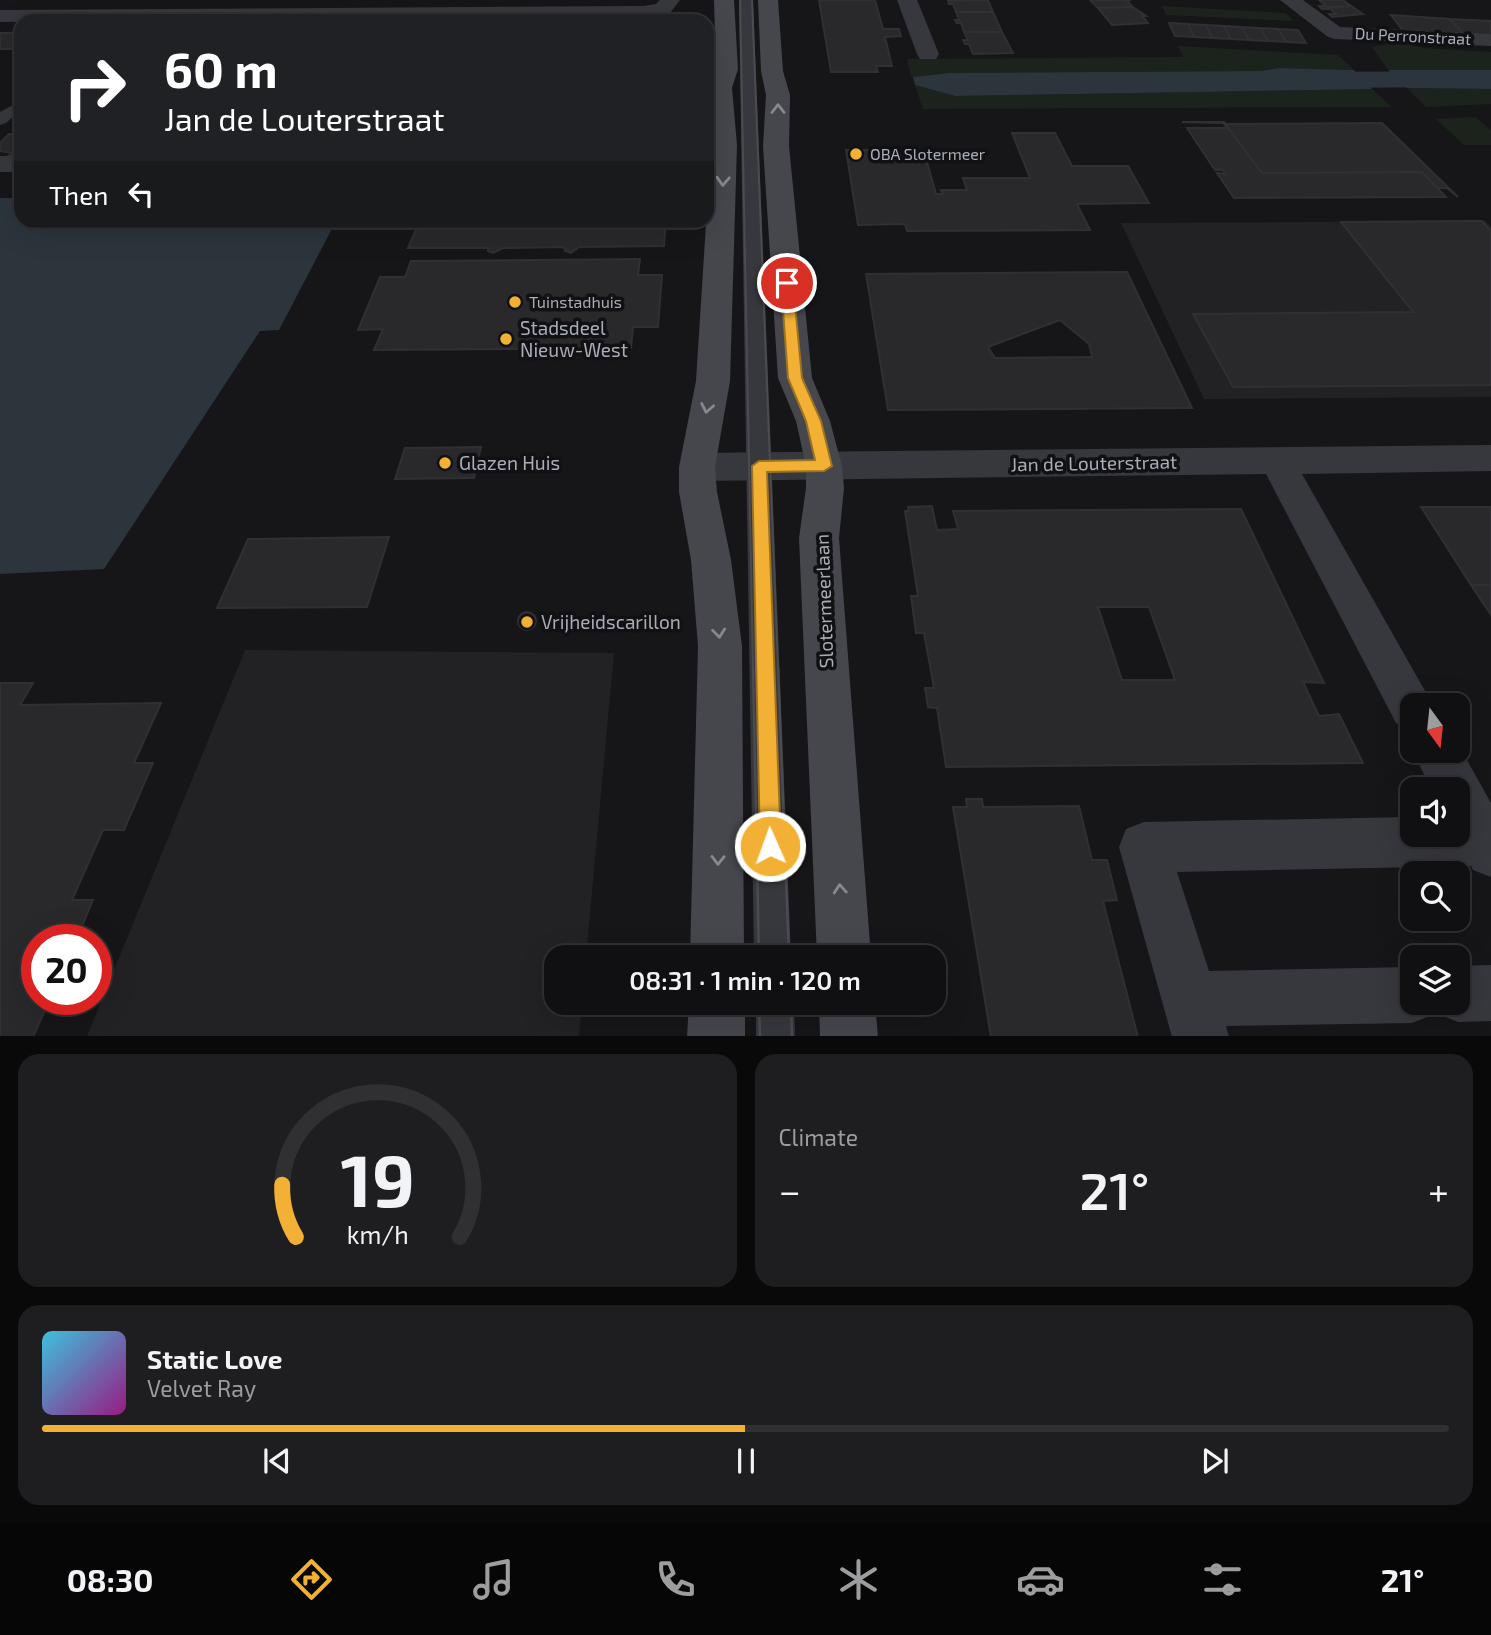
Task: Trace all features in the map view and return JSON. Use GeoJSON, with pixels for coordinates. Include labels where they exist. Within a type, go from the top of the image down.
{"type":"FeatureCollection","features":[{"type":"Feature","properties":{"kind":"main road"},"geometry":{"type":"LineString","coordinates":[[717,945],[720,646],[711,560],[698,492],[697,467],[713,381],[724,145],[720,88],[727,69],[723,0]]}},
{"type":"Feature","properties":{"kind":"main road","name":"Slotermeerlaan"},"geometry":{"type":"LineString","coordinates":[[768,0],[772,71],[778,95],[776,146],[795,378],[814,421],[824,466],[825,488],[818,538],[843,945]]}},
{"type":"Feature","properties":{"kind":"main road"},"geometry":{"type":"LineString","coordinates":[[716,1015],[716,1036]]}},
{"type":"Feature","properties":{"kind":"main road"},"geometry":{"type":"LineString","coordinates":[[848,1015],[849,1036]]}},
{"type":"Feature","properties":{"kind":"street"},"geometry":{"type":"LineString","coordinates":[[120,14],[135,0]]}},
{"type":"Feature","properties":{"kind":"street"},"geometry":{"type":"LineString","coordinates":[[907,0],[929,54]]}},
{"type":"Feature","properties":{"kind":"street","name":"Du Perronstraat"},"geometry":{"type":"LineString","coordinates":[[1290,0],[1335,33],[1491,40]]}},
{"type":"Feature","properties":{"kind":"street"},"geometry":{"type":"LineString","coordinates":[[150,14],[397,6],[644,12],[667,4]]}},
{"type":"Feature","properties":{"kind":"street","name":"Jan de Louterstraat"},"geometry":{"type":"LineString","coordinates":[[697,467],[1491,458]]}},
{"type":"Feature","properties":{"kind":"street"},"geometry":{"type":"LineString","coordinates":[[1277,461],[1404,693]]}},
{"type":"Feature","properties":{"kind":"street"},"geometry":{"type":"LineString","coordinates":[[1400,996],[1196,1018],[1144,847],[1488,847],[1470,814]]}},
{"type":"Feature","properties":{"kind":"street"},"geometry":{"type":"LineString","coordinates":[[1470,994],[1491,993]]}},
{"type":"Feature","properties":{"kind":"lane"},"geometry":{"type":"LineString","coordinates":[[746,0],[774,945]]}},
{"type":"Feature","properties":{"kind":"lane"},"geometry":{"type":"LineString","coordinates":[[775,1015],[776,1036]]}},
{"type":"Feature","properties":{"kind":"shaded area"},"geometry":{"type":"Polygon","coordinates":[[[1162,6],[1286,13],[1293,21],[1166,15],[1162,6]]]}},
{"type":"Feature","properties":{"kind":"shaded area"},"geometry":{"type":"Polygon","coordinates":[[[1403,41],[1423,48],[1491,52],[1491,70],[1388,70],[1372,47],[1403,41]]]}},
{"type":"Feature","properties":{"kind":"shaded area"},"geometry":{"type":"Polygon","coordinates":[[[1178,46],[1338,55],[1354,70],[1278,68],[1261,71],[949,73],[911,77],[907,59],[1183,57],[1178,46]]]}},
{"type":"Feature","properties":{"kind":"shaded area"},"geometry":{"type":"Polygon","coordinates":[[[1278,68],[1354,70],[1372,89],[955,96],[915,85],[913,77],[949,73],[1261,71],[1278,68]]]}},
{"type":"Feature","properties":{"kind":"shaded area"},"geometry":{"type":"Polygon","coordinates":[[[1388,70],[1491,70],[1491,89],[1407,88],[1388,70]]]}},
{"type":"Feature","properties":{"kind":"shaded area"},"geometry":{"type":"Polygon","coordinates":[[[915,85],[955,96],[1372,89],[1392,107],[923,109],[915,85]]]}},
{"type":"Feature","properties":{"kind":"shaded area"},"geometry":{"type":"Polygon","coordinates":[[[1407,88],[1491,89],[1491,104],[1426,107],[1407,88]]]}},
{"type":"Feature","properties":{"kind":"shaded area"},"geometry":{"type":"Polygon","coordinates":[[[1475,117],[1491,130],[1491,145],[1464,145],[1436,119],[1475,117]]]}},
{"type":"Feature","properties":{"kind":"shaded area"},"geometry":{"type":"Polygon","coordinates":[[[0,198],[14,198],[14,228],[332,228],[279,330],[260,331],[104,569],[0,574],[0,198]]]}},
{"type":"Feature","properties":{"kind":"shaded area"},"geometry":{"type":"Polygon","coordinates":[[[1485,221],[1491,227],[1491,397],[1204,399],[1121,223],[1485,221]]]}},
{"type":"Feature","properties":{"kind":"shaded area"},"geometry":{"type":"Polygon","coordinates":[[[245,650],[614,653],[587,945],[544,945],[544,1015],[581,1015],[579,1036],[87,1036],[96,1015],[112,1015],[112,975],[245,650]]]}},
{"type":"Feature","properties":{"kind":"building"},"geometry":{"type":"Polygon","coordinates":[[[819,0],[875,0],[883,29],[899,29],[901,36],[885,37],[892,66],[876,66],[878,72],[831,72],[819,0]]]}},
{"type":"Feature","properties":{"kind":"building"},"geometry":{"type":"Polygon","coordinates":[[[988,0],[993,12],[956,12],[953,4],[948,1],[988,0]]]}},
{"type":"Feature","properties":{"kind":"building"},"geometry":{"type":"Polygon","coordinates":[[[1090,0],[1131,0],[1127,1],[1133,7],[1098,8],[1090,0]]]}},
{"type":"Feature","properties":{"kind":"building"},"geometry":{"type":"Polygon","coordinates":[[[1319,0],[1343,0],[1351,6],[1322,9],[1319,6],[1326,6],[1319,0]]]}},
{"type":"Feature","properties":{"kind":"building"},"geometry":{"type":"Polygon","coordinates":[[[1351,6],[1363,14],[1332,17],[1329,14],[1336,14],[1328,7],[1351,6]]]}},
{"type":"Feature","properties":{"kind":"building"},"geometry":{"type":"Polygon","coordinates":[[[1133,7],[1146,16],[1142,16],[1148,23],[1112,25],[1098,8],[1133,7]]]}},
{"type":"Feature","properties":{"kind":"building"},"geometry":{"type":"Polygon","coordinates":[[[956,12],[993,12],[1002,32],[964,32],[961,23],[955,20],[959,20],[956,12]]]}},
{"type":"Feature","properties":{"kind":"building"},"geometry":{"type":"Polygon","coordinates":[[[1391,15],[1450,19],[1464,35],[1404,32],[1391,15]]]}},
{"type":"Feature","properties":{"kind":"building"},"geometry":{"type":"Polygon","coordinates":[[[1450,19],[1491,21],[1491,36],[1464,35],[1450,19]]]}},
{"type":"Feature","properties":{"kind":"building"},"geometry":{"type":"Polygon","coordinates":[[[1169,23],[1188,24],[1194,37],[1175,36],[1169,23]]]}},
{"type":"Feature","properties":{"kind":"building"},"geometry":{"type":"Polygon","coordinates":[[[1188,24],[1206,25],[1212,38],[1194,37],[1188,24]]]}},
{"type":"Feature","properties":{"kind":"building"},"geometry":{"type":"Polygon","coordinates":[[[1206,25],[1224,26],[1231,39],[1212,38],[1206,25]]]}},
{"type":"Feature","properties":{"kind":"building"},"geometry":{"type":"Polygon","coordinates":[[[1224,26],[1242,27],[1249,40],[1231,39],[1224,26]]]}},
{"type":"Feature","properties":{"kind":"building"},"geometry":{"type":"Polygon","coordinates":[[[1242,27],[1260,28],[1268,41],[1249,40],[1242,27]]]}},
{"type":"Feature","properties":{"kind":"building"},"geometry":{"type":"Polygon","coordinates":[[[1260,28],[1278,29],[1286,42],[1268,41],[1260,28]]]}},
{"type":"Feature","properties":{"kind":"building"},"geometry":{"type":"Polygon","coordinates":[[[1278,29],[1298,30],[1306,43],[1286,42],[1278,29]]]}},
{"type":"Feature","properties":{"kind":"building"},"geometry":{"type":"Polygon","coordinates":[[[964,32],[1002,32],[1013,53],[973,54],[969,44],[965,44],[963,40],[968,40],[964,32]]]}},
{"type":"Feature","properties":{"kind":"building"},"geometry":{"type":"Polygon","coordinates":[[[0,33],[14,33],[14,49],[0,49],[0,33]]]}},
{"type":"Feature","properties":{"kind":"building"},"geometry":{"type":"Polygon","coordinates":[[[1182,122],[1224,122],[1262,173],[1422,172],[1446,197],[1234,198],[1217,173],[1225,174],[1223,170],[1215,170],[1187,128],[1227,128],[1223,123],[1182,122]]]}},
{"type":"Feature","properties":{"kind":"building"},"geometry":{"type":"Polygon","coordinates":[[[1382,123],[1458,197],[1447,188],[1437,188],[1422,172],[1262,173],[1225,124],[1382,123]]]}},
{"type":"Feature","properties":{"kind":"building"},"geometry":{"type":"Polygon","coordinates":[[[1012,133],[1055,133],[1072,166],[1128,166],[1149,203],[1077,204],[1090,230],[907,231],[905,224],[858,225],[846,150],[880,150],[881,156],[925,155],[936,194],[943,194],[941,190],[967,190],[963,178],[1030,178],[1012,133]]]}},
{"type":"Feature","properties":{"kind":"building"},"geometry":{"type":"Polygon","coordinates":[[[9,134],[14,134],[14,156],[8,156],[12,153],[0,151],[0,143],[9,134]]]}},
{"type":"Feature","properties":{"kind":"building"},"geometry":{"type":"Polygon","coordinates":[[[1482,221],[1491,231],[1491,385],[1233,387],[1193,314],[1413,312],[1341,222],[1482,221]]]}},
{"type":"Feature","properties":{"kind":"building"},"geometry":{"type":"Polygon","coordinates":[[[417,228],[665,228],[664,246],[579,247],[571,253],[565,251],[564,247],[503,248],[493,253],[488,251],[488,248],[408,248],[417,228]]]}},
{"type":"Feature","properties":{"kind":"building","name":"Tuinstadhuis"},"geometry":{"type":"Polygon","coordinates":[[[640,259],[638,275],[662,275],[658,327],[633,327],[631,348],[374,350],[383,329],[358,330],[380,277],[405,277],[411,261],[640,259]]]}},
{"type":"Feature","properties":{"kind":"building"},"geometry":{"type":"Polygon","coordinates":[[[1127,272],[1192,408],[888,410],[866,274],[1127,272]],[[1060,320],[988,347],[995,358],[1092,357],[1089,344],[1060,320]]]}},
{"type":"Feature","properties":{"kind":"building"},"geometry":{"type":"Polygon","coordinates":[[[481,447],[474,478],[395,479],[405,448],[481,447]]]}},
{"type":"Feature","properties":{"kind":"building"},"geometry":{"type":"Polygon","coordinates":[[[932,506],[937,530],[958,529],[953,511],[1241,509],[1324,683],[1303,682],[1319,716],[1339,714],[1363,763],[946,767],[937,708],[928,707],[925,688],[934,688],[924,633],[916,633],[911,596],[918,596],[905,511],[909,511],[908,507],[932,506]],[[1098,607],[1122,680],[1175,680],[1149,607],[1098,607]]]}},
{"type":"Feature","properties":{"kind":"building"},"geometry":{"type":"Polygon","coordinates":[[[1421,507],[1491,507],[1491,585],[1471,585],[1421,507]]]}},
{"type":"Feature","properties":{"kind":"building"},"geometry":{"type":"Polygon","coordinates":[[[389,537],[367,607],[217,608],[248,539],[389,537]]]}},
{"type":"Feature","properties":{"kind":"building"},"geometry":{"type":"Polygon","coordinates":[[[1471,585],[1491,585],[1491,615],[1471,585]]]}},
{"type":"Feature","properties":{"kind":"building"},"geometry":{"type":"Polygon","coordinates":[[[527,612],[533,615],[536,621],[533,627],[527,630],[521,627],[518,621],[521,615],[527,612]]]}},
{"type":"Feature","properties":{"kind":"building"},"geometry":{"type":"Polygon","coordinates":[[[0,683],[33,683],[20,705],[161,703],[134,763],[153,763],[124,830],[103,830],[72,900],[93,900],[83,924],[21,924],[21,1015],[43,1015],[33,1036],[0,1036],[0,683]]]}},
{"type":"Feature","properties":{"kind":"building"},"geometry":{"type":"Polygon","coordinates":[[[966,799],[982,799],[983,807],[1079,806],[1092,860],[1107,860],[1117,900],[1103,901],[1138,1036],[991,1036],[953,807],[967,807],[966,799]]]}},
{"type":"Feature","properties":{"kind":"waterway"},"geometry":{"type":"LineString","coordinates":[[1301,80],[1491,79]]}},
{"type":"Feature","properties":{"kind":"tram line"},"geometry":{"type":"LineString","coordinates":[[740,0],[753,668]]}},
{"type":"Feature","properties":{"kind":"tram line"},"geometry":{"type":"LineString","coordinates":[[752,0],[778,668]]}},
{"type":"Feature","properties":{"kind":"tram line"},"geometry":{"type":"LineString","coordinates":[[753,667],[759,945]]}},
{"type":"Feature","properties":{"kind":"tram line"},"geometry":{"type":"LineString","coordinates":[[778,667],[789,945]]}},
{"type":"Feature","properties":{"kind":"tram line"},"geometry":{"type":"LineString","coordinates":[[759,1015],[760,1036]]}},
{"type":"Feature","properties":{"kind":"tram line"},"geometry":{"type":"LineString","coordinates":[[791,1015],[792,1036]]}},
{"type":"Feature","properties":{"kind":"place","name":"OBA Slotermeer"},"geometry":{"type":"Point","coordinates":[856,154]}},
{"type":"Feature","properties":{"kind":"place","name":"Tuinstadhuis"},"geometry":{"type":"Point","coordinates":[515,302]}},
{"type":"Feature","properties":{"kind":"place","name":"Stadsdeel Nieuw-West"},"geometry":{"type":"Point","coordinates":[506,339]}},
{"type":"Feature","properties":{"kind":"place","name":"Glazen Huis"},"geometry":{"type":"Point","coordinates":[445,463]}},
{"type":"Feature","properties":{"kind":"place","name":"Vrijheidscarillon"},"geometry":{"type":"Point","coordinates":[527,622]}},
{"type":"Feature","properties":{"kind":"route"},"geometry":{"type":"LineString","coordinates":[[770,846],[759,466],[824,466],[814,421],[795,378],[787,283]]}}]}
